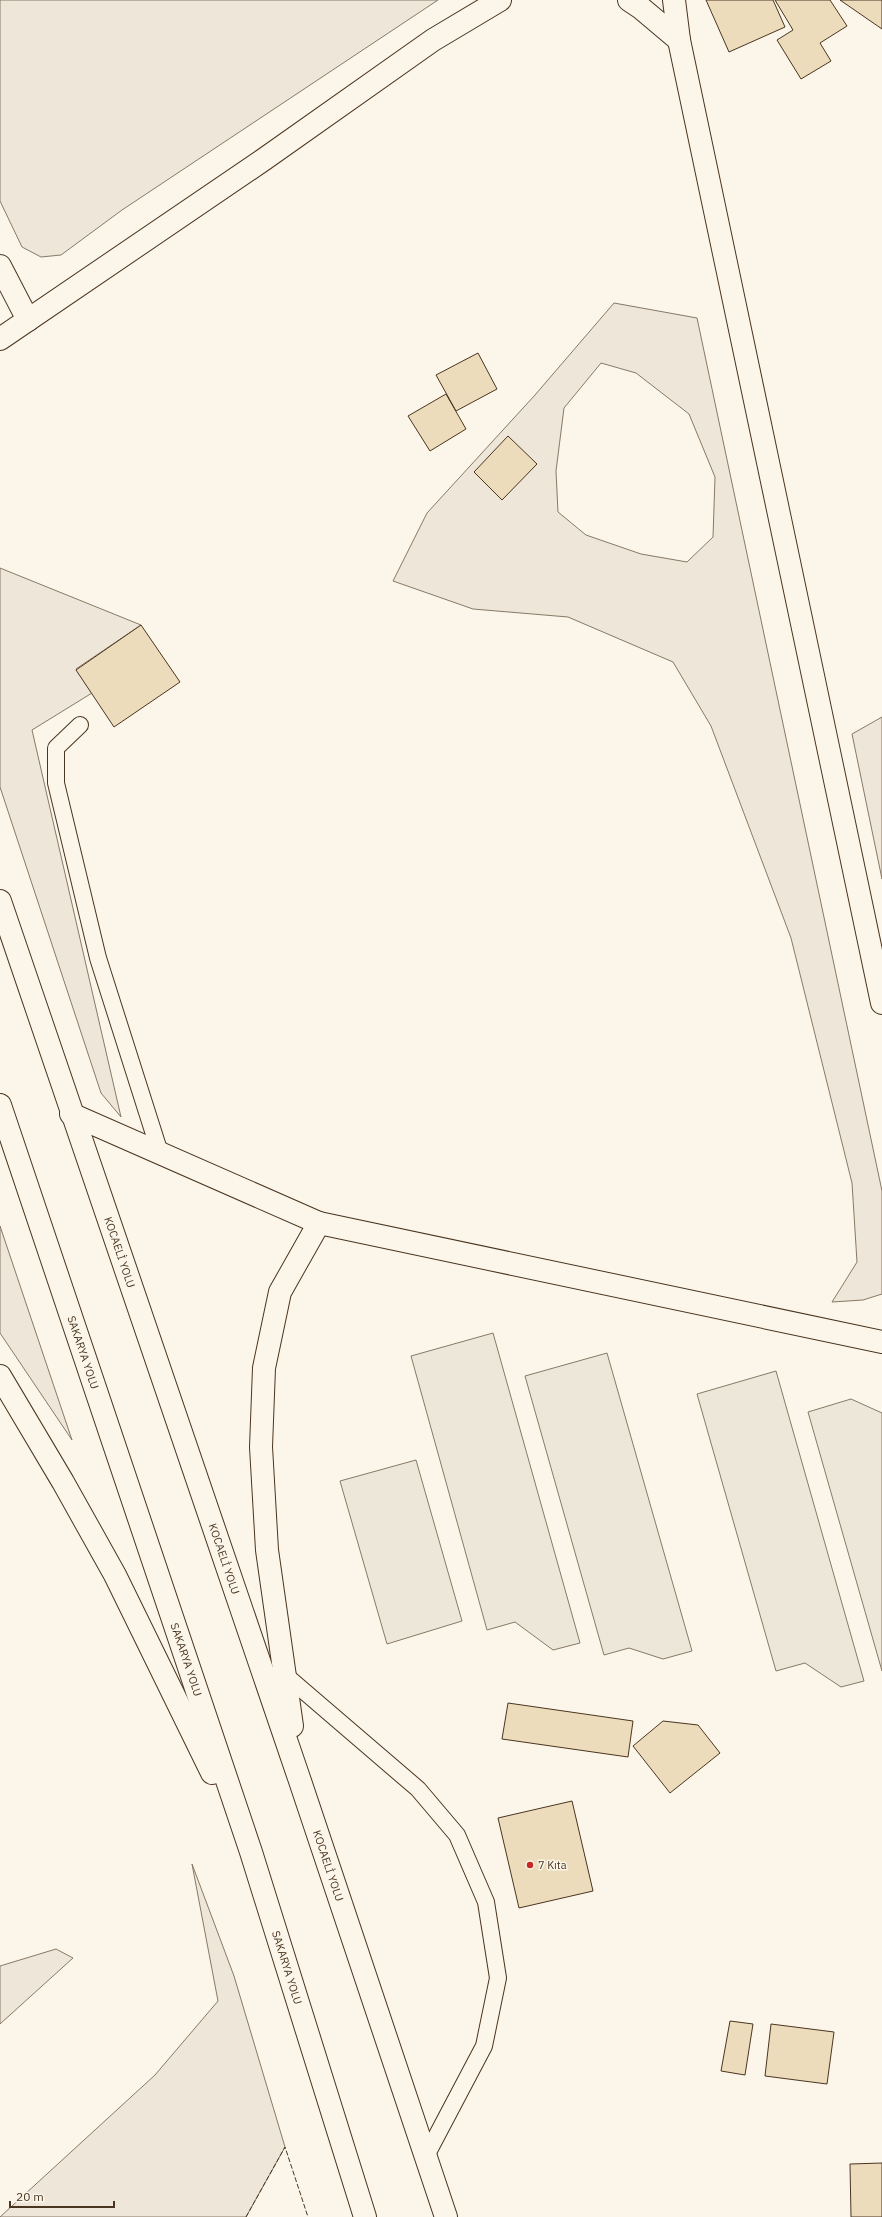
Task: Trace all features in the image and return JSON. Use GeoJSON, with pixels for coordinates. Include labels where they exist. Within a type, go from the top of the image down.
{"type":"FeatureCollection","features":[{"type":"Feature","properties":{"kind":"main road"},"geometry":{"type":"LineString","coordinates":[[0,339],[433,40],[500,0]]}},
{"type":"Feature","properties":{"kind":"main road"},"geometry":{"type":"LineString","coordinates":[[629,0],[641,8],[679,40]]}},
{"type":"Feature","properties":{"kind":"main road"},"geometry":{"type":"LineString","coordinates":[[674,0],[679,40],[882,1003]]}},
{"type":"Feature","properties":{"kind":"main road"},"geometry":{"type":"LineString","coordinates":[[0,266],[28,320]]}},
{"type":"Feature","properties":{"kind":"main road","name":"KOCAELİ YOLU"},"geometry":{"type":"LineString","coordinates":[[0,901],[71,1114],[299,1778],[446,2217]]}},
{"type":"Feature","properties":{"kind":"main road","name":"SAKARYA YOLU"},"geometry":{"type":"LineString","coordinates":[[0,1105],[251,1852],[365,2217]]}},
{"type":"Feature","properties":{"kind":"main road"},"geometry":{"type":"LineString","coordinates":[[71,1114],[319,1223],[882,1342]]}},
{"type":"Feature","properties":{"kind":"main road"},"geometry":{"type":"LineString","coordinates":[[299,1778],[267,1550],[260,1447],[264,1368],[280,1292],[319,1223]]}},
{"type":"Feature","properties":{"kind":"main road"},"geometry":{"type":"LineString","coordinates":[[0,1376],[63,1482],[115,1575],[251,1852]]}},
{"type":"Feature","properties":{"kind":"lane"},"geometry":{"type":"LineString","coordinates":[[80,725],[56,748],[56,783],[98,958],[160,1153]]}},
{"type":"Feature","properties":{"kind":"lane"},"geometry":{"type":"LineString","coordinates":[[284,1674],[418,1789],[457,1835],[486,1902],[498,1978],[484,2046],[426,2156]]}},
{"type":"Feature","properties":{"kind":"shaded area"},"geometry":{"type":"Polygon","coordinates":[[[0,0],[438,0],[122,210],[61,255],[41,257],[22,247],[0,201],[0,0]]]}},
{"type":"Feature","properties":{"kind":"shaded area"},"geometry":{"type":"Polygon","coordinates":[[[614,303],[697,318],[882,1191],[882,1294],[863,1300],[832,1302],[857,1262],[852,1183],[791,938],[711,726],[673,662],[568,617],[473,609],[393,581],[427,513],[535,395],[614,303]],[[601,363],[564,408],[556,471],[558,512],[586,535],[641,554],[687,562],[713,537],[715,477],[689,414],[636,373],[601,363]]]}},
{"type":"Feature","properties":{"kind":"shaded area"},"geometry":{"type":"Polygon","coordinates":[[[0,568],[141,625],[76,669],[92,693],[32,730],[121,1117],[101,1093],[0,787],[0,568]]]}},
{"type":"Feature","properties":{"kind":"shaded area"},"geometry":{"type":"Polygon","coordinates":[[[882,717],[882,879],[852,734],[882,717]]]}},
{"type":"Feature","properties":{"kind":"shaded area"},"geometry":{"type":"Polygon","coordinates":[[[0,1226],[72,1440],[0,1333],[0,1226]]]}},
{"type":"Feature","properties":{"kind":"shaded area"},"geometry":{"type":"Polygon","coordinates":[[[493,1333],[580,1643],[553,1650],[515,1622],[487,1630],[411,1356],[493,1333]]]}},
{"type":"Feature","properties":{"kind":"shaded area"},"geometry":{"type":"Polygon","coordinates":[[[607,1353],[692,1651],[663,1659],[629,1648],[604,1655],[525,1376],[607,1353]]]}},
{"type":"Feature","properties":{"kind":"shaded area"},"geometry":{"type":"Polygon","coordinates":[[[776,1371],[864,1681],[841,1687],[805,1663],[776,1671],[697,1394],[776,1371]]]}},
{"type":"Feature","properties":{"kind":"shaded area"},"geometry":{"type":"Polygon","coordinates":[[[851,1399],[882,1413],[882,1671],[808,1412],[851,1399]]]}},
{"type":"Feature","properties":{"kind":"shaded area"},"geometry":{"type":"Polygon","coordinates":[[[416,1460],[462,1621],[387,1644],[340,1481],[416,1460]]]}},
{"type":"Feature","properties":{"kind":"shaded area"},"geometry":{"type":"Polygon","coordinates":[[[192,1864],[234,1976],[285,2147],[246,2217],[0,2217],[155,2075],[218,2001],[192,1864]]]}},
{"type":"Feature","properties":{"kind":"shaded area"},"geometry":{"type":"Polygon","coordinates":[[[56,1949],[73,1958],[0,2024],[0,1966],[56,1949]]]}},
{"type":"Feature","properties":{"kind":"building"},"geometry":{"type":"Polygon","coordinates":[[[706,0],[773,0],[785,27],[729,52],[706,0]]]}},
{"type":"Feature","properties":{"kind":"building"},"geometry":{"type":"Polygon","coordinates":[[[775,0],[830,0],[847,26],[820,43],[831,61],[801,79],[777,40],[793,30],[775,0]]]}},
{"type":"Feature","properties":{"kind":"building"},"geometry":{"type":"Polygon","coordinates":[[[840,0],[882,0],[882,29],[840,0]]]}},
{"type":"Feature","properties":{"kind":"building"},"geometry":{"type":"Polygon","coordinates":[[[478,353],[497,389],[456,411],[436,375],[478,353]]]}},
{"type":"Feature","properties":{"kind":"building"},"geometry":{"type":"Polygon","coordinates":[[[446,394],[466,429],[430,451],[408,416],[446,394]]]}},
{"type":"Feature","properties":{"kind":"building"},"geometry":{"type":"Polygon","coordinates":[[[508,436],[537,464],[502,500],[474,472],[508,436]]]}},
{"type":"Feature","properties":{"kind":"building"},"geometry":{"type":"Polygon","coordinates":[[[141,625],[180,682],[114,727],[76,670],[141,625]]]}},
{"type":"Feature","properties":{"kind":"building"},"geometry":{"type":"Polygon","coordinates":[[[508,1703],[633,1721],[628,1757],[502,1739],[508,1703]]]}},
{"type":"Feature","properties":{"kind":"building"},"geometry":{"type":"Polygon","coordinates":[[[663,1721],[698,1725],[720,1753],[670,1793],[633,1746],[663,1721]]]}},
{"type":"Feature","properties":{"kind":"building"},"geometry":{"type":"Polygon","coordinates":[[[572,1801],[593,1891],[519,1908],[498,1818],[572,1801]]]}},
{"type":"Feature","properties":{"kind":"building"},"geometry":{"type":"Polygon","coordinates":[[[730,2021],[753,2024],[745,2075],[721,2071],[730,2021]]]}},
{"type":"Feature","properties":{"kind":"building"},"geometry":{"type":"Polygon","coordinates":[[[771,2024],[834,2032],[827,2084],[765,2076],[771,2024]]]}},
{"type":"Feature","properties":{"kind":"building"},"geometry":{"type":"Polygon","coordinates":[[[882,2163],[882,2217],[851,2217],[850,2164],[882,2163]]]}},
{"type":"Feature","properties":{"kind":"fence"},"geometry":{"type":"LineString","coordinates":[[246,2217],[285,2147],[308,2217]]}},
{"type":"Feature","properties":{"kind":"place","name":"7 Kıta"},"geometry":{"type":"Point","coordinates":[530,1865]}}]}
